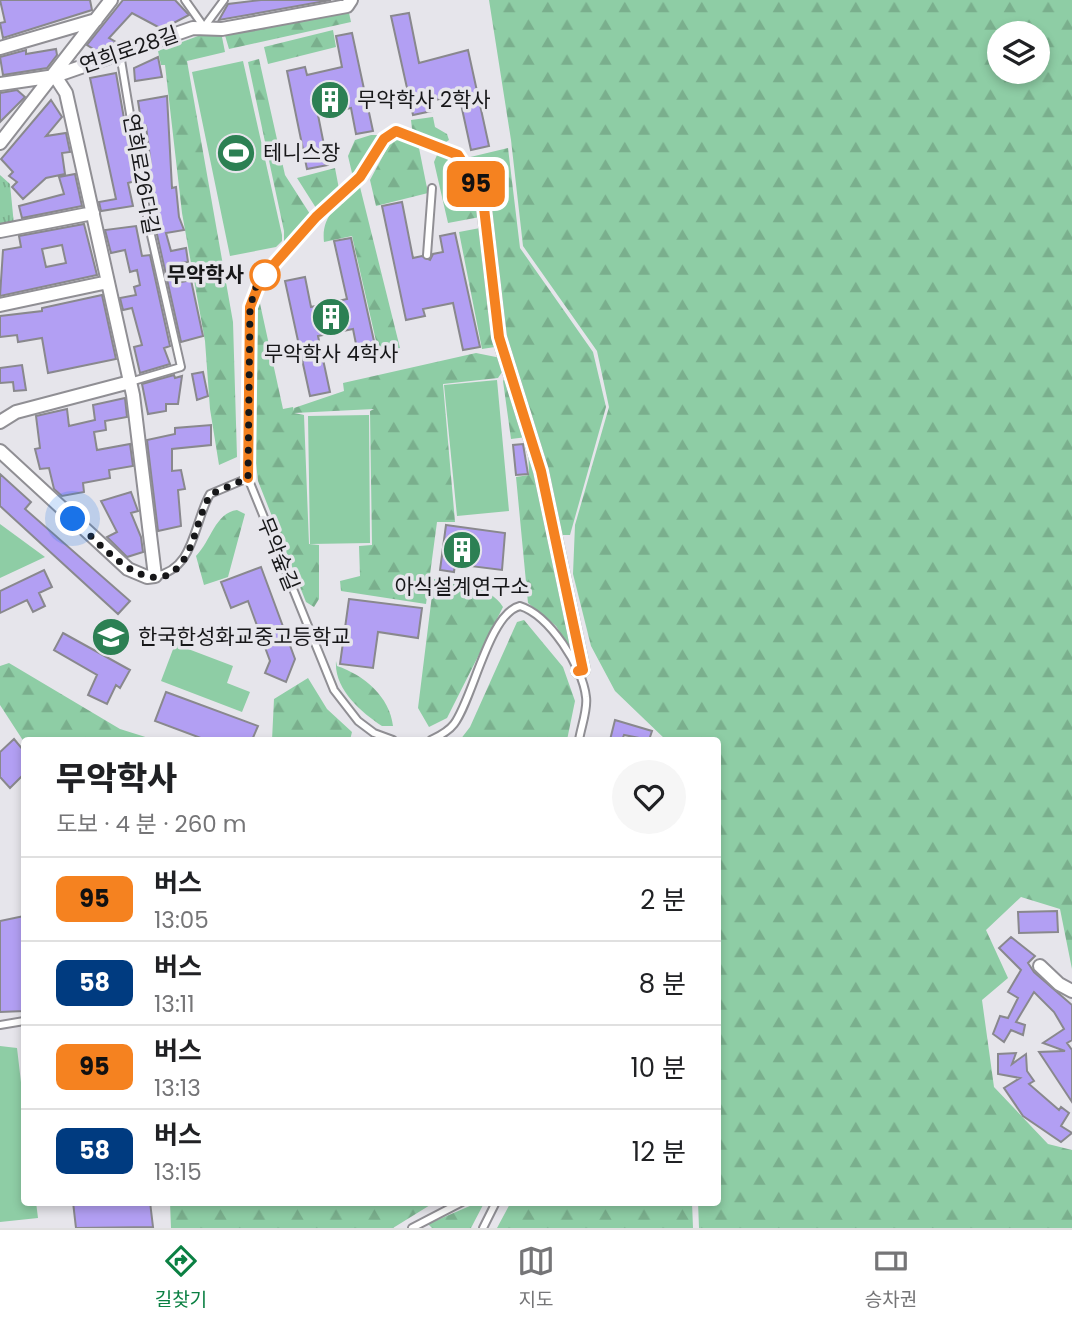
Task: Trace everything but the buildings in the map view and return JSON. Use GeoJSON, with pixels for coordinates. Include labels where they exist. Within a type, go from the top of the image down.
{"type":"FeatureCollection","features":[{"type":"Feature","properties":{"kind":"street","name":"연희로28길"},"geometry":{"type":"LineString","coordinates":[[0,84],[55,76],[120,52],[204,27],[222,29],[315,13],[347,6],[351,0]]}},
{"type":"Feature","properties":{"kind":"street","name":"연희로28길"},"geometry":{"type":"LineString","coordinates":[[55,76],[109,1]]}},
{"type":"Feature","properties":{"kind":"street"},"geometry":{"type":"LineString","coordinates":[[0,48],[96,20]]}},
{"type":"Feature","properties":{"kind":"street"},"geometry":{"type":"LineString","coordinates":[[0,143],[55,76],[66,93],[130,382],[155,576],[148,577],[128,569],[0,451]]}},
{"type":"Feature","properties":{"kind":"street"},"geometry":{"type":"LineString","coordinates":[[484,208],[499,337],[541,471],[583,670],[578,671]]}},
{"type":"Feature","properties":{"kind":"street"},"geometry":{"type":"LineString","coordinates":[[0,231],[93,213]]}},
{"type":"Feature","properties":{"kind":"street"},"geometry":{"type":"LineString","coordinates":[[0,305],[108,282]]}},
{"type":"Feature","properties":{"kind":"street"},"geometry":{"type":"LineString","coordinates":[[0,422],[16,412],[130,382]]}},
{"type":"Feature","properties":{"kind":"street"},"geometry":{"type":"LineString","coordinates":[[1040,966],[1059,984],[1072,991]]}},
{"type":"Feature","properties":{"kind":"lane"},"geometry":{"type":"LineString","coordinates":[[185,0],[204,27]]}},
{"type":"Feature","properties":{"kind":"lane","name":"연희로28길"},"geometry":{"type":"LineString","coordinates":[[204,27],[224,0]]}},
{"type":"Feature","properties":{"kind":"lane","name":"연희로26다길"},"geometry":{"type":"LineString","coordinates":[[120,52],[148,222],[181,367],[130,382]]}},
{"type":"Feature","properties":{"kind":"lane"},"geometry":{"type":"LineString","coordinates":[[155,576],[173,571],[186,557],[211,494],[248,478],[250,307],[256,287],[316,217],[360,177],[384,139],[400,132],[458,155],[479,188],[484,208]]}},
{"type":"Feature","properties":{"kind":"lane"},"geometry":{"type":"LineString","coordinates":[[427,255],[432,188]]}},
{"type":"Feature","properties":{"kind":"lane","name":"무악숲길"},"geometry":{"type":"LineString","coordinates":[[248,478],[334,690],[358,721],[374,733],[385,737]]}},
{"type":"Feature","properties":{"kind":"lane"},"geometry":{"type":"LineString","coordinates":[[436,737],[452,727],[461,714],[489,643],[509,610],[514,607],[526,608],[557,634],[578,671],[587,698],[580,737]]}},
{"type":"Feature","properties":{"kind":"lane"},"geometry":{"type":"LineString","coordinates":[[0,1025],[21,1022]]}},
{"type":"Feature","properties":{"kind":"lane"},"geometry":{"type":"LineString","coordinates":[[412,1228],[455,1206]]}},
{"type":"Feature","properties":{"kind":"lane"},"geometry":{"type":"LineString","coordinates":[[483,1228],[494,1206]]}},
{"type":"Feature","properties":{"kind":"green space"},"geometry":{"type":"Polygon","coordinates":[[[489,0],[1072,0],[1072,969],[1060,909],[1021,897],[986,930],[1008,978],[982,1000],[994,1087],[1048,1144],[1072,1150],[1072,1228],[699,1228],[698,1206],[721,1206],[721,737],[663,737],[615,691],[591,646],[573,574],[575,525],[609,407],[597,351],[523,246],[511,140],[489,0]]]}},
{"type":"Feature","properties":{"kind":"green space"},"geometry":{"type":"Polygon","coordinates":[[[348,8],[351,22],[229,49],[224,32],[348,8]]]}},
{"type":"Feature","properties":{"kind":"green space"},"geometry":{"type":"Polygon","coordinates":[[[333,30],[336,47],[268,64],[264,47],[333,30]]]}},
{"type":"Feature","properties":{"kind":"green space"},"geometry":{"type":"Polygon","coordinates":[[[221,32],[225,52],[187,61],[233,322],[237,457],[219,465],[210,409],[205,341],[182,213],[165,65],[161,65],[158,51],[206,33],[221,32]]]}},
{"type":"Feature","properties":{"kind":"green space"},"geometry":{"type":"Polygon","coordinates":[[[259,59],[285,175],[310,214],[284,244],[284,231],[248,62],[259,59]]]}},
{"type":"Feature","properties":{"kind":"green space","name":"테니스장"},"geometry":{"type":"Polygon","coordinates":[[[243,61],[282,241],[276,247],[230,256],[192,72],[243,61]]]}},
{"type":"Feature","properties":{"kind":"green space"},"geometry":{"type":"Polygon","coordinates":[[[433,117],[435,127],[447,134],[449,140],[443,144],[429,141],[412,129],[411,120],[433,117]]]}},
{"type":"Feature","properties":{"kind":"green space"},"geometry":{"type":"Polygon","coordinates":[[[378,135],[357,172],[352,173],[348,156],[355,140],[378,135]]]}},
{"type":"Feature","properties":{"kind":"green space"},"geometry":{"type":"Polygon","coordinates":[[[398,139],[418,143],[428,193],[376,206],[370,180],[391,141],[398,139]]]}},
{"type":"Feature","properties":{"kind":"green space"},"geometry":{"type":"Polygon","coordinates":[[[508,148],[520,248],[593,352],[606,407],[570,535],[557,535],[502,337],[483,188],[462,159],[508,148]]]}},
{"type":"Feature","properties":{"kind":"green space"},"geometry":{"type":"Polygon","coordinates":[[[446,152],[460,163],[472,180],[479,199],[480,217],[448,223],[434,162],[437,155],[446,152]]]}},
{"type":"Feature","properties":{"kind":"green space"},"geometry":{"type":"Polygon","coordinates":[[[335,168],[339,189],[316,208],[297,178],[335,168]]]}},
{"type":"Feature","properties":{"kind":"green space"},"geometry":{"type":"Polygon","coordinates":[[[0,175],[10,184],[14,225],[0,227],[0,175]]]}},
{"type":"Feature","properties":{"kind":"green space"},"geometry":{"type":"Polygon","coordinates":[[[360,187],[400,348],[379,354],[352,236],[324,242],[325,226],[332,212],[354,188],[360,187]]]}},
{"type":"Feature","properties":{"kind":"green space"},"geometry":{"type":"Polygon","coordinates":[[[480,228],[495,347],[482,349],[459,232],[480,228]]]}},
{"type":"Feature","properties":{"kind":"green space"},"geometry":{"type":"Polygon","coordinates":[[[259,299],[283,409],[293,407],[294,411],[294,408],[344,391],[343,383],[476,353],[501,358],[504,369],[498,378],[443,384],[455,522],[437,522],[426,604],[341,591],[340,581],[360,576],[359,546],[372,545],[370,411],[374,409],[294,413],[304,415],[309,544],[319,545],[319,599],[314,607],[306,602],[258,481],[255,454],[254,309],[256,300],[259,299]]]}},
{"type":"Feature","properties":{"kind":"green space"},"geometry":{"type":"Polygon","coordinates":[[[507,373],[527,437],[511,439],[503,381],[507,373]]]}},
{"type":"Feature","properties":{"kind":"green space"},"geometry":{"type":"Polygon","coordinates":[[[497,380],[509,511],[457,516],[444,385],[497,380]]]}},
{"type":"Feature","properties":{"kind":"green space"},"geometry":{"type":"Polygon","coordinates":[[[369,415],[370,543],[310,544],[308,416],[369,415]]]}},
{"type":"Feature","properties":{"kind":"green space"},"geometry":{"type":"Polygon","coordinates":[[[528,440],[574,646],[570,649],[556,626],[528,603],[516,477],[529,475],[528,440]]]}},
{"type":"Feature","properties":{"kind":"green space"},"geometry":{"type":"Polygon","coordinates":[[[237,510],[245,514],[228,577],[204,585],[196,556],[223,516],[237,510]]]}},
{"type":"Feature","properties":{"kind":"green space"},"geometry":{"type":"Polygon","coordinates":[[[0,524],[45,557],[0,578],[0,524]]]}},
{"type":"Feature","properties":{"kind":"green space"},"geometry":{"type":"Polygon","coordinates":[[[434,579],[482,590],[503,607],[447,718],[429,727],[418,708],[434,579]]]}},
{"type":"Feature","properties":{"kind":"green space"},"geometry":{"type":"Polygon","coordinates":[[[524,620],[563,667],[575,701],[568,737],[462,737],[470,727],[517,622],[524,620]]]}},
{"type":"Feature","properties":{"kind":"green space"},"geometry":{"type":"Polygon","coordinates":[[[175,644],[233,666],[227,683],[250,692],[242,712],[161,681],[175,644]]]}},
{"type":"Feature","properties":{"kind":"green space"},"geometry":{"type":"Polygon","coordinates":[[[336,661],[337,666],[357,675],[374,688],[387,706],[393,726],[382,726],[350,699],[339,681],[336,661]]]}},
{"type":"Feature","properties":{"kind":"green space"},"geometry":{"type":"Polygon","coordinates":[[[9,663],[120,729],[145,737],[21,737],[0,705],[0,666],[9,663]]]}},
{"type":"Feature","properties":{"kind":"green space"},"geometry":{"type":"Polygon","coordinates":[[[308,678],[327,709],[352,732],[351,737],[272,737],[274,699],[308,678]]]}},
{"type":"Feature","properties":{"kind":"green space"},"geometry":{"type":"Polygon","coordinates":[[[0,1046],[17,1048],[21,1082],[21,1206],[36,1206],[38,1218],[0,1222],[0,1046]]]}},
{"type":"Feature","properties":{"kind":"green space"},"geometry":{"type":"Polygon","coordinates":[[[170,1206],[429,1206],[393,1228],[171,1228],[170,1206]]]}},
{"type":"Feature","properties":{"kind":"green space"},"geometry":{"type":"Polygon","coordinates":[[[470,1206],[482,1206],[471,1228],[432,1228],[428,1224],[470,1206]]]}},
{"type":"Feature","properties":{"kind":"green space"},"geometry":{"type":"Polygon","coordinates":[[[509,1206],[692,1206],[693,1228],[497,1228],[509,1206]]]}},
{"type":"Feature","properties":{"kind":"bus line","name":"95"},"geometry":{"type":"LineString","coordinates":[[248,478],[250,307],[256,287],[316,217],[360,177],[387,136],[396,131],[450,150],[458,155],[479,188],[484,208],[499,337],[541,471],[583,670],[578,671]]}},
{"type":"Feature","properties":{"kind":"place","name":"무악학사 2학사"},"geometry":{"type":"Point","coordinates":[330,100]}},
{"type":"Feature","properties":{"kind":"place","name":"테니스장"},"geometry":{"type":"Point","coordinates":[236,153]}},
{"type":"Feature","properties":{"kind":"place","name":"무악학사"},"geometry":{"type":"Point","coordinates":[265,275]}},
{"type":"Feature","properties":{"kind":"place","name":"무악학사 4학사"},"geometry":{"type":"Point","coordinates":[331,317]}},
{"type":"Feature","properties":{"kind":"place","name":"아식설계연구소"},"geometry":{"type":"Point","coordinates":[462,550]}},
{"type":"Feature","properties":{"kind":"place","name":"한국한성화교중고등학교"},"geometry":{"type":"Point","coordinates":[111,637]}},
{"type":"Feature","properties":{"kind":"route"},"geometry":{"type":"LineString","coordinates":[[73,519],[128,569],[139,575],[148,577],[166,574],[173,571],[186,557],[211,494],[248,478],[250,307],[256,287],[268,271],[265,275]]}}]}
